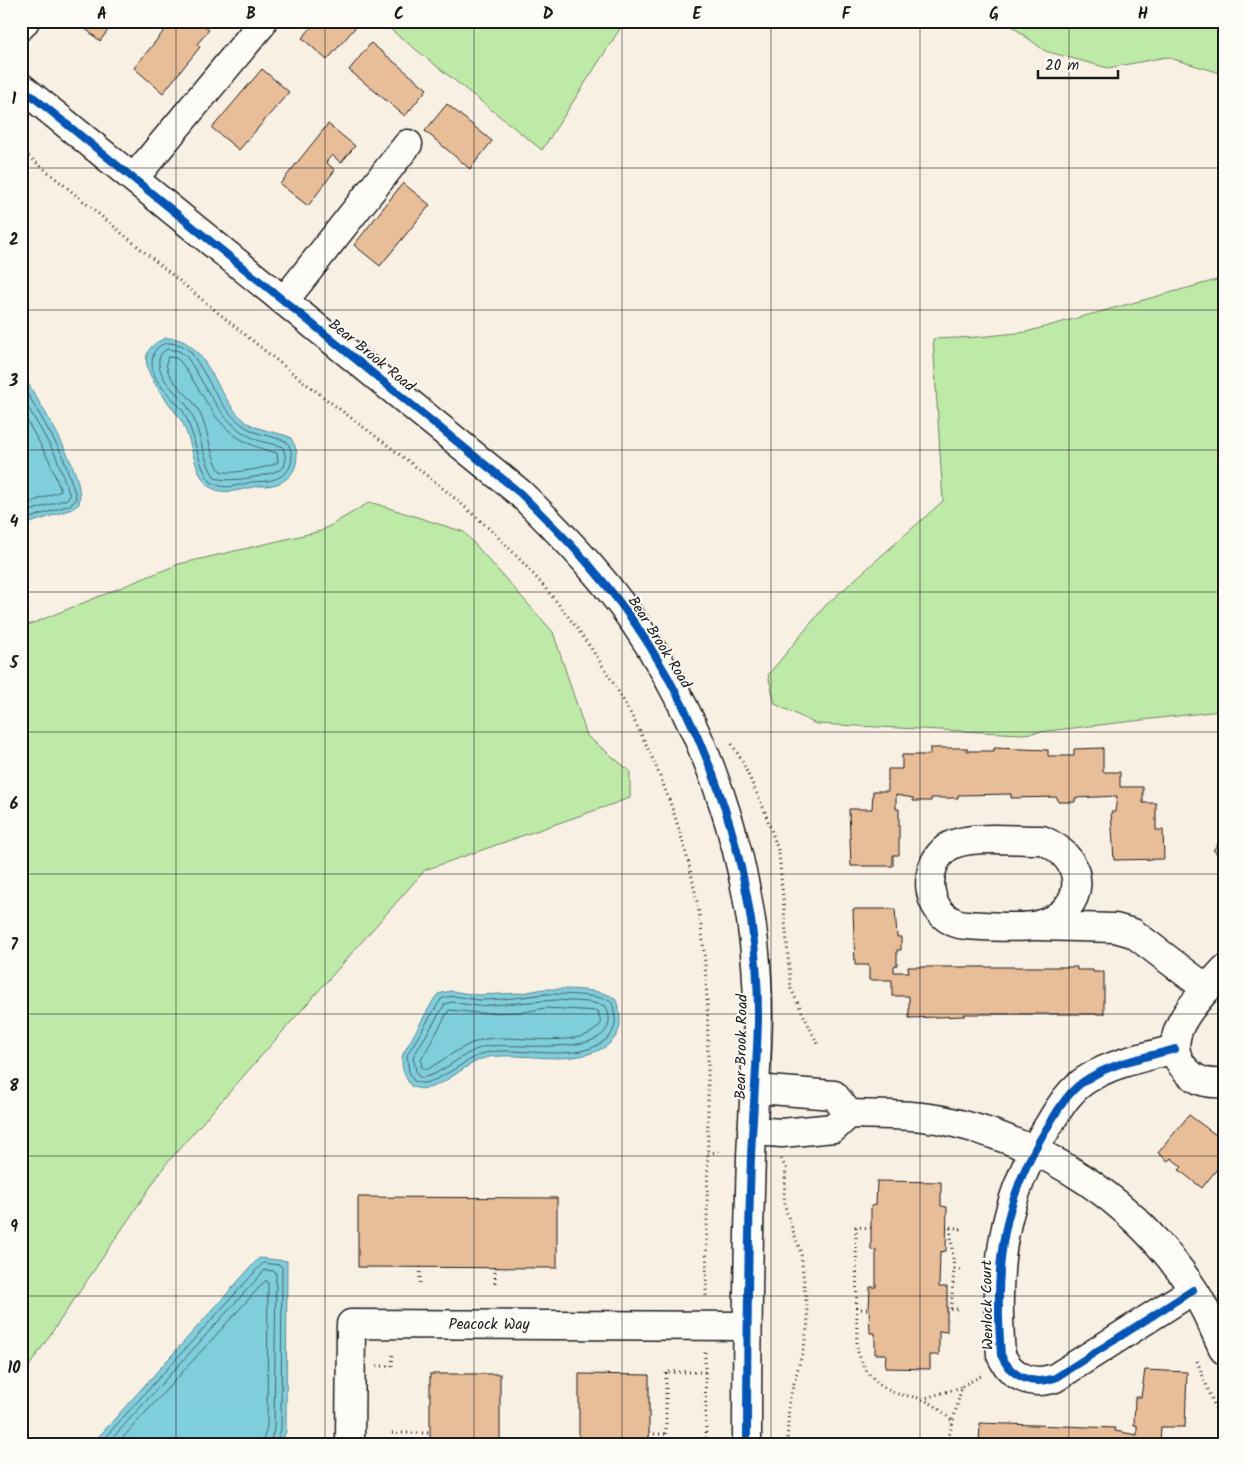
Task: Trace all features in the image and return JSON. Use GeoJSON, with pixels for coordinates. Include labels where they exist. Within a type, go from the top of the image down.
{"type":"FeatureCollection","features":[{"type":"Feature","properties":{"kind":"street"},"geometry":{"type":"LineString","coordinates":[[21,26],[25,21]]}},
{"type":"Feature","properties":{"kind":"street"},"geometry":{"type":"LineString","coordinates":[[134,178],[261,25]]}},
{"type":"Feature","properties":{"kind":"street","name":"Bear Brook Road"},"geometry":{"type":"LineString","coordinates":[[21,87],[520,493],[574,546],[614,594],[649,644],[685,709],[710,766],[730,824],[745,885],[755,958],[758,1018],[752,1131],[747,1326],[747,1444]]}},
{"type":"Feature","properties":{"kind":"street"},"geometry":{"type":"LineString","coordinates":[[284,301],[408,144]]}},
{"type":"Feature","properties":{"kind":"street"},"geometry":{"type":"LineString","coordinates":[[1036,926],[1060,916],[1071,904],[1076,888],[1076,874],[1070,858],[1057,846],[1042,840],[964,841],[948,847],[936,860],[930,873],[929,888],[935,904],[948,919],[963,925],[1115,928],[1134,933],[1216,980],[1179,1025],[1175,1049],[1181,1065],[1193,1077],[1208,1084],[1224,1083]]}},
{"type":"Feature","properties":{"kind":"street"},"geometry":{"type":"LineString","coordinates":[[1033,1149],[1066,1098],[1087,1079],[1110,1067],[1175,1049]]}},
{"type":"Feature","properties":{"kind":"street"},"geometry":{"type":"LineString","coordinates":[[755,1089],[834,1094],[849,1114]]}},
{"type":"Feature","properties":{"kind":"street"},"geometry":{"type":"LineString","coordinates":[[752,1131],[782,1133],[834,1128],[849,1114],[894,1115],[945,1121],[990,1132],[1033,1149],[1094,1184],[1134,1217],[1165,1250],[1194,1290],[1224,1350]]}},
{"type":"Feature","properties":{"kind":"street","name":"Wenlock Court"},"geometry":{"type":"LineString","coordinates":[[1033,1149],[1021,1178],[1002,1241],[999,1264],[999,1332],[1001,1355],[1006,1368],[1021,1378],[1033,1381],[1055,1378],[1194,1290]]}},
{"type":"Feature","properties":{"kind":"street","name":"Peacock Way"},"geometry":{"type":"LineString","coordinates":[[350,1444],[351,1324],[747,1326]]}},
{"type":"Feature","properties":{"kind":"path"},"geometry":{"type":"LineString","coordinates":[[21,150],[294,374],[402,456],[473,514],[503,543],[577,627],[624,698],[663,782],[683,837],[697,898],[707,977],[706,1444]]}},
{"type":"Feature","properties":{"kind":"path"},"geometry":{"type":"LineString","coordinates":[[708,1152],[721,1153]]}},
{"type":"Feature","properties":{"kind":"path"},"geometry":{"type":"LineString","coordinates":[[780,1159],[786,1168],[784,1196],[786,1211],[800,1253],[808,1322],[804,1347],[789,1401],[787,1444]]}},
{"type":"Feature","properties":{"kind":"path"},"geometry":{"type":"LineString","coordinates":[[871,1228],[856,1227],[857,1349],[862,1366],[872,1378],[896,1393],[922,1399],[939,1408],[953,1422]]}},
{"type":"Feature","properties":{"kind":"path"},"geometry":{"type":"LineString","coordinates":[[961,1309],[949,1310],[954,1270],[948,1227],[963,1229]]}},
{"type":"Feature","properties":{"kind":"path"},"geometry":{"type":"LineString","coordinates":[[420,1267],[420,1283]]}},
{"type":"Feature","properties":{"kind":"path"},"geometry":{"type":"LineString","coordinates":[[495,1267],[495,1284]]}},
{"type":"Feature","properties":{"kind":"path"},"geometry":{"type":"LineString","coordinates":[[954,1270],[961,1270]]}},
{"type":"Feature","properties":{"kind":"path"},"geometry":{"type":"LineString","coordinates":[[856,1309],[870,1309]]}},
{"type":"Feature","properties":{"kind":"path"},"geometry":{"type":"LineString","coordinates":[[370,1366],[392,1366],[394,1344]]}},
{"type":"Feature","properties":{"kind":"path"},"geometry":{"type":"LineString","coordinates":[[1194,1354],[1218,1415],[1221,1444]]}},
{"type":"Feature","properties":{"kind":"path"},"geometry":{"type":"LineString","coordinates":[[666,1444],[666,1372],[706,1372]]}},
{"type":"Feature","properties":{"kind":"path"},"geometry":{"type":"LineString","coordinates":[[922,1399],[962,1386],[984,1374]]}},
{"type":"Feature","properties":{"kind":"path"},"geometry":{"type":"LineString","coordinates":[[947,1444],[962,1386]]}},
{"type":"Feature","properties":{"kind":"path"},"geometry":{"type":"LineString","coordinates":[[392,1433],[430,1433]]}},
{"type":"Feature","properties":{"kind":"path"},"geometry":{"type":"LineString","coordinates":[[649,1434],[666,1434]]}},
{"type":"Feature","properties":{"kind":"green space"},"geometry":{"type":"Polygon","coordinates":[[[380,21],[625,21],[542,150],[380,21]]]}},
{"type":"Feature","properties":{"kind":"green space"},"geometry":{"type":"Polygon","coordinates":[[[1005,21],[1224,21],[1224,74],[1166,57],[1108,68],[1045,51],[1005,21]]]}},
{"type":"Feature","properties":{"kind":"green space"},"geometry":{"type":"Polygon","coordinates":[[[1224,278],[1224,713],[1220,711],[1022,734],[816,724],[775,704],[768,675],[825,606],[943,501],[933,339],[1026,332],[1224,278]]]}},
{"type":"Feature","properties":{"kind":"green space"},"geometry":{"type":"Polygon","coordinates":[[[370,502],[464,532],[553,632],[587,736],[630,771],[630,798],[425,870],[166,1164],[21,1378],[21,628],[179,564],[321,531],[370,502]]]}},
{"type":"Feature","properties":{"kind":"water"},"geometry":{"type":"Polygon","coordinates":[[[166,338],[180,340],[191,346],[210,370],[234,410],[249,424],[290,437],[294,444],[297,459],[292,473],[287,478],[273,485],[225,492],[208,486],[196,465],[184,426],[161,393],[148,368],[147,356],[152,346],[166,338]]]}},
{"type":"Feature","properties":{"kind":"water"},"geometry":{"type":"Polygon","coordinates":[[[21,371],[59,437],[76,474],[79,504],[72,509],[21,526],[21,371]]]}},
{"type":"Feature","properties":{"kind":"water"},"geometry":{"type":"Polygon","coordinates":[[[544,989],[592,991],[610,995],[617,1002],[619,1012],[620,1025],[616,1037],[603,1048],[586,1055],[559,1058],[489,1057],[469,1065],[440,1084],[430,1088],[421,1089],[411,1086],[403,1070],[403,1054],[438,994],[451,991],[477,995],[522,993],[544,989]]]}},
{"type":"Feature","properties":{"kind":"water"},"geometry":{"type":"Polygon","coordinates":[[[259,1258],[287,1261],[286,1431],[281,1444],[92,1444],[259,1258]]]}},
{"type":"Feature","properties":{"kind":"building"},"geometry":{"type":"Polygon","coordinates":[[[76,21],[115,21],[100,41],[76,21]]]}},
{"type":"Feature","properties":{"kind":"building"},"geometry":{"type":"Polygon","coordinates":[[[172,21],[199,21],[209,30],[197,44],[200,47],[163,93],[134,68],[172,21]]]}},
{"type":"Feature","properties":{"kind":"building"},"geometry":{"type":"Polygon","coordinates":[[[307,21],[360,22],[327,60],[302,38],[313,26],[307,21]]]}},
{"type":"Feature","properties":{"kind":"building"},"geometry":{"type":"Polygon","coordinates":[[[371,43],[427,89],[405,116],[349,70],[371,43]]]}},
{"type":"Feature","properties":{"kind":"building"},"geometry":{"type":"Polygon","coordinates":[[[262,69],[289,92],[239,150],[212,128],[262,69]]]}},
{"type":"Feature","properties":{"kind":"building"},"geometry":{"type":"Polygon","coordinates":[[[447,104],[492,141],[470,169],[425,131],[447,104]]]}},
{"type":"Feature","properties":{"kind":"building"},"geometry":{"type":"Polygon","coordinates":[[[328,124],[355,146],[341,163],[332,155],[326,162],[335,170],[308,206],[280,184],[328,124]]]}},
{"type":"Feature","properties":{"kind":"building"},"geometry":{"type":"Polygon","coordinates":[[[403,183],[430,205],[380,266],[354,245],[403,183]]]}},
{"type":"Feature","properties":{"kind":"building"},"geometry":{"type":"Polygon","coordinates":[[[930,748],[967,748],[967,751],[994,751],[994,748],[1048,750],[1048,756],[1074,756],[1074,749],[1103,748],[1103,772],[1120,772],[1120,787],[1143,787],[1143,803],[1156,803],[1156,830],[1163,830],[1164,859],[1114,860],[1111,812],[1115,812],[1117,796],[1075,798],[1075,802],[1058,802],[1057,797],[1011,798],[1011,794],[958,795],[958,798],[931,798],[931,801],[913,801],[913,798],[896,795],[896,809],[899,809],[899,855],[893,855],[893,866],[851,866],[849,809],[872,809],[873,791],[888,791],[888,769],[902,769],[902,755],[930,755],[930,748]]]}},
{"type":"Feature","properties":{"kind":"building"},"geometry":{"type":"Polygon","coordinates":[[[1224,838],[1224,859],[1213,850],[1224,838]]]}},
{"type":"Feature","properties":{"kind":"building"},"geometry":{"type":"Polygon","coordinates":[[[853,909],[895,909],[897,937],[901,937],[901,950],[897,950],[897,965],[894,966],[894,972],[909,972],[908,967],[1077,967],[1077,970],[1104,972],[1104,1014],[964,1014],[965,1016],[909,1018],[909,996],[892,996],[892,980],[869,980],[869,965],[855,965],[853,909]]]}},
{"type":"Feature","properties":{"kind":"building"},"geometry":{"type":"Polygon","coordinates":[[[1189,1115],[1224,1141],[1224,1176],[1216,1170],[1202,1188],[1179,1170],[1182,1167],[1171,1158],[1168,1161],[1158,1153],[1189,1115]]]}},
{"type":"Feature","properties":{"kind":"building"},"geometry":{"type":"Polygon","coordinates":[[[877,1181],[941,1182],[941,1206],[947,1207],[946,1251],[940,1252],[939,1287],[947,1287],[947,1332],[939,1331],[939,1355],[930,1355],[930,1369],[885,1368],[886,1354],[875,1354],[875,1333],[870,1333],[869,1309],[870,1287],[876,1287],[876,1250],[871,1250],[871,1206],[876,1205],[877,1181]]]}},
{"type":"Feature","properties":{"kind":"building"},"geometry":{"type":"Polygon","coordinates":[[[358,1197],[557,1198],[557,1268],[358,1267],[358,1197]]]}},
{"type":"Feature","properties":{"kind":"building"},"geometry":{"type":"Polygon","coordinates":[[[1145,1370],[1187,1372],[1185,1427],[1161,1427],[1160,1444],[979,1444],[980,1423],[1115,1428],[1115,1431],[1137,1435],[1137,1425],[1134,1425],[1135,1397],[1141,1397],[1145,1370]]]}},
{"type":"Feature","properties":{"kind":"building"},"geometry":{"type":"Polygon","coordinates":[[[430,1374],[500,1374],[500,1444],[430,1444],[430,1374]]]}},
{"type":"Feature","properties":{"kind":"building"},"geometry":{"type":"Polygon","coordinates":[[[579,1374],[649,1375],[649,1444],[579,1444],[579,1374]]]}},
{"type":"Feature","properties":{"kind":"cycle path"},"geometry":{"type":"LineString","coordinates":[[21,87],[520,493],[573,547],[621,604],[649,645],[674,688],[714,778],[730,824],[742,872],[751,921],[756,970],[758,1019],[750,1193],[747,1444]]}},
{"type":"Feature","properties":{"kind":"cycle path"},"geometry":{"type":"LineString","coordinates":[[1175,1049],[1120,1064],[1099,1072],[1083,1082],[1071,1092],[1062,1104],[1034,1151],[1021,1179],[1004,1234],[999,1292],[1001,1355],[1010,1369],[1023,1378],[1038,1381],[1055,1378],[1193,1290]]}}]}
